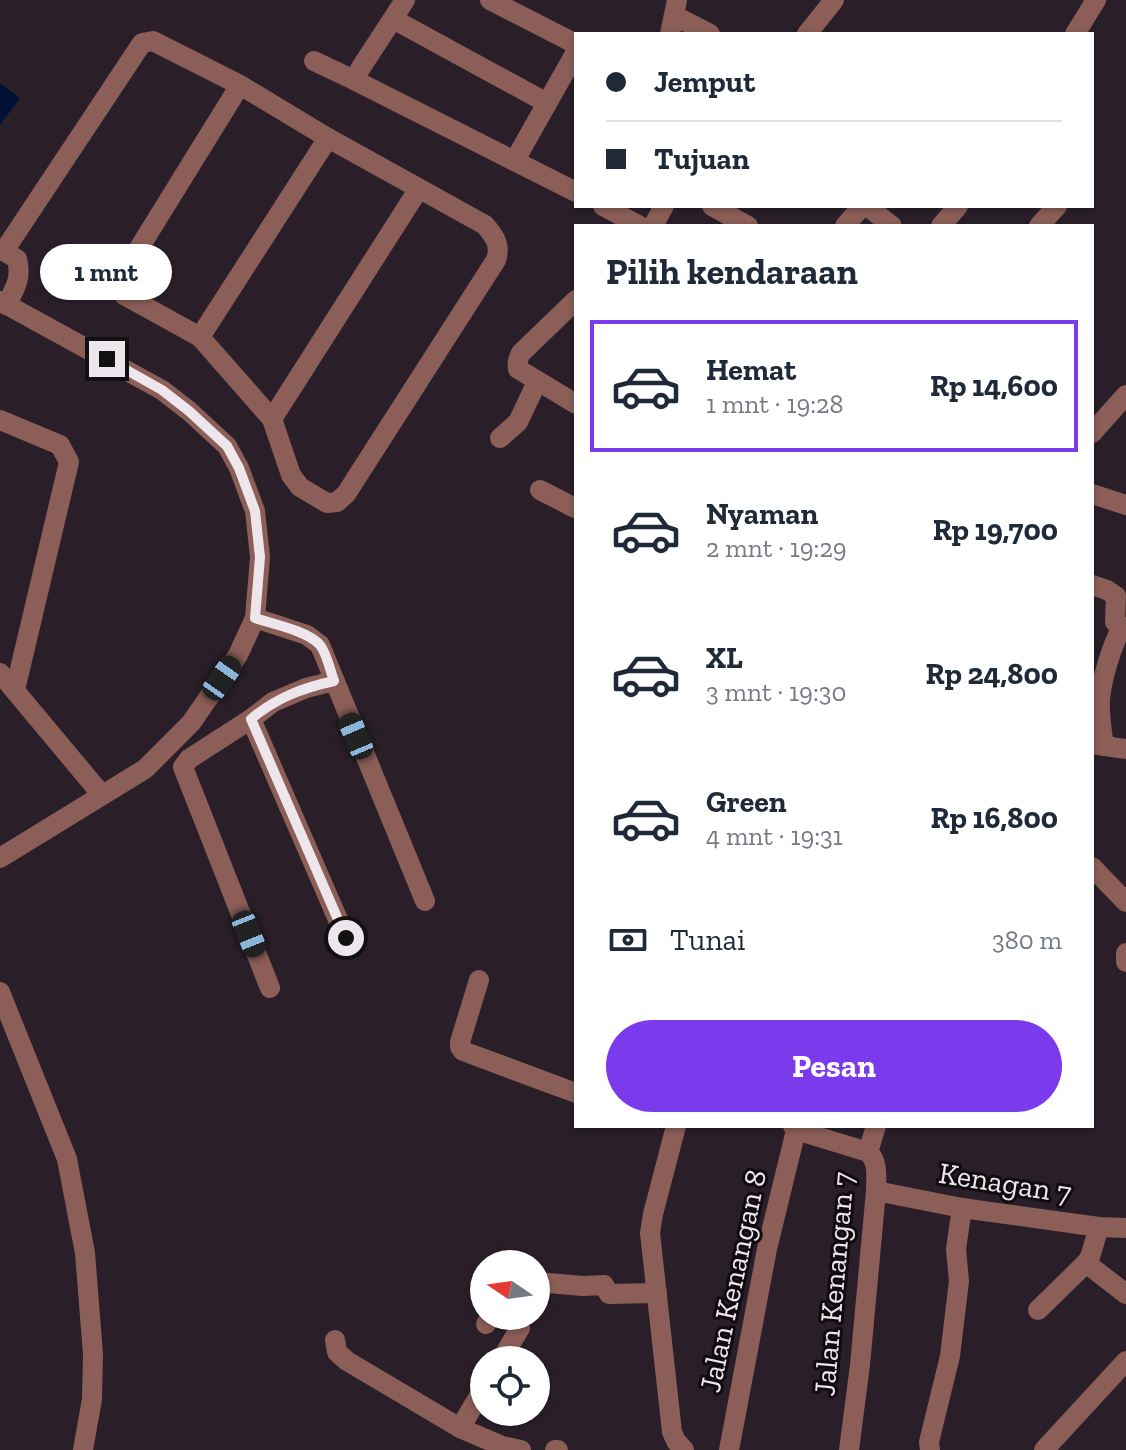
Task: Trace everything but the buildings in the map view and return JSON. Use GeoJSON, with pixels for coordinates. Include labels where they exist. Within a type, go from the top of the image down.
{"type":"FeatureCollection","features":[{"type":"Feature","properties":{"kind":"street"},"geometry":{"type":"LineString","coordinates":[[354,80],[405,0]]}},
{"type":"Feature","properties":{"kind":"street"},"geometry":{"type":"LineString","coordinates":[[490,0],[574,43]]}},
{"type":"Feature","properties":{"kind":"street"},"geometry":{"type":"LineString","coordinates":[[809,32],[834,0]]}},
{"type":"Feature","properties":{"kind":"street"},"geometry":{"type":"LineString","coordinates":[[1076,32],[1096,0]]}},
{"type":"Feature","properties":{"kind":"street"},"geometry":{"type":"LineString","coordinates":[[674,17],[706,32]]}},
{"type":"Feature","properties":{"kind":"street"},"geometry":{"type":"LineString","coordinates":[[393,19],[547,103]]}},
{"type":"Feature","properties":{"kind":"street"},"geometry":{"type":"LineString","coordinates":[[0,858],[145,769],[191,723],[238,655],[255,618],[260,557],[255,511],[227,446],[162,390],[3,303],[19,280],[20,270],[5,239],[142,43],[153,41],[240,85],[418,190],[485,225],[496,237],[499,250],[496,260],[346,494],[337,502],[327,503],[300,487],[291,475],[272,419],[200,337],[120,290],[120,279],[240,85]]}},
{"type":"Feature","properties":{"kind":"street"},"geometry":{"type":"LineString","coordinates":[[515,160],[574,56]]}},
{"type":"Feature","properties":{"kind":"street"},"geometry":{"type":"LineString","coordinates":[[314,61],[574,191]]}},
{"type":"Feature","properties":{"kind":"street"},"geometry":{"type":"LineString","coordinates":[[200,337],[328,138]]}},
{"type":"Feature","properties":{"kind":"street"},"geometry":{"type":"LineString","coordinates":[[272,419],[418,190]]}},
{"type":"Feature","properties":{"kind":"street"},"geometry":{"type":"LineString","coordinates":[[607,208],[636,224]]}},
{"type":"Feature","properties":{"kind":"street"},"geometry":{"type":"LineString","coordinates":[[716,208],[744,224]]}},
{"type":"Feature","properties":{"kind":"street"},"geometry":{"type":"LineString","coordinates":[[847,224],[862,208]]}},
{"type":"Feature","properties":{"kind":"street"},"geometry":{"type":"LineString","coordinates":[[867,208],[889,224]]}},
{"type":"Feature","properties":{"kind":"street"},"geometry":{"type":"LineString","coordinates":[[943,224],[956,208]]}},
{"type":"Feature","properties":{"kind":"street"},"geometry":{"type":"LineString","coordinates":[[1041,224],[1055,208]]}},
{"type":"Feature","properties":{"kind":"street"},"geometry":{"type":"LineString","coordinates":[[574,302],[517,359],[518,369],[574,403]]}},
{"type":"Feature","properties":{"kind":"street"},"geometry":{"type":"LineString","coordinates":[[500,438],[518,422],[537,382]]}},
{"type":"Feature","properties":{"kind":"street"},"geometry":{"type":"LineString","coordinates":[[1094,431],[1126,395]]}},
{"type":"Feature","properties":{"kind":"street"},"geometry":{"type":"LineString","coordinates":[[0,420],[60,445],[69,462],[15,690]]}},
{"type":"Feature","properties":{"kind":"street"},"geometry":{"type":"LineString","coordinates":[[540,490],[574,506]]}},
{"type":"Feature","properties":{"kind":"street"},"geometry":{"type":"LineString","coordinates":[[1094,495],[1126,505]]}},
{"type":"Feature","properties":{"kind":"street"},"geometry":{"type":"LineString","coordinates":[[1094,586],[1116,596],[1115,622],[1124,627],[1107,668],[1100,702],[1098,745],[1126,749]]}},
{"type":"Feature","properties":{"kind":"street"},"geometry":{"type":"LineString","coordinates":[[255,618],[307,635],[320,645],[425,901]]}},
{"type":"Feature","properties":{"kind":"street"},"geometry":{"type":"LineString","coordinates":[[0,673],[102,795]]}},
{"type":"Feature","properties":{"kind":"street"},"geometry":{"type":"LineString","coordinates":[[270,988],[183,767],[189,759],[273,702],[306,688],[334,681]]}},
{"type":"Feature","properties":{"kind":"street"},"geometry":{"type":"LineString","coordinates":[[251,719],[346,938]]}},
{"type":"Feature","properties":{"kind":"street"},"geometry":{"type":"LineString","coordinates":[[1094,869],[1126,902]]}},
{"type":"Feature","properties":{"kind":"street"},"geometry":{"type":"LineString","coordinates":[[1126,953],[1126,962]]}},
{"type":"Feature","properties":{"kind":"street"},"geometry":{"type":"LineString","coordinates":[[479,980],[460,1042],[463,1051],[574,1092]]}},
{"type":"Feature","properties":{"kind":"street"},"geometry":{"type":"LineString","coordinates":[[0,992],[67,1159],[85,1253],[93,1354],[92,1399],[83,1450]]}},
{"type":"Feature","properties":{"kind":"street"},"geometry":{"type":"LineString","coordinates":[[675,1128],[650,1233],[672,1432],[680,1449]]}},
{"type":"Feature","properties":{"kind":"street","name":"Jalan Kenangan 7"},"geometry":{"type":"LineString","coordinates":[[794,1128],[868,1152],[874,1160],[876,1191],[849,1450]]}},
{"type":"Feature","properties":{"kind":"street","name":"Jalan Kenangan 8"},"geometry":{"type":"LineString","coordinates":[[729,1450],[767,1249],[794,1128]]}},
{"type":"Feature","properties":{"kind":"street"},"geometry":{"type":"LineString","coordinates":[[868,1152],[875,1128]]}},
{"type":"Feature","properties":{"kind":"street","name":"Kenagan 7"},"geometry":{"type":"LineString","coordinates":[[876,1191],[962,1208],[1126,1228]]}},
{"type":"Feature","properties":{"kind":"street"},"geometry":{"type":"LineString","coordinates":[[930,1450],[929,1442],[955,1325],[959,1281],[956,1249],[962,1208]]}},
{"type":"Feature","properties":{"kind":"street"},"geometry":{"type":"LineString","coordinates":[[1038,1310],[1086,1263],[1099,1227]]}},
{"type":"Feature","properties":{"kind":"street"},"geometry":{"type":"LineString","coordinates":[[1086,1263],[1126,1294]]}},
{"type":"Feature","properties":{"kind":"street"},"geometry":{"type":"LineString","coordinates":[[550,1283],[604,1285],[609,1294],[657,1293]]}},
{"type":"Feature","properties":{"kind":"street"},"geometry":{"type":"LineString","coordinates":[[335,1340],[337,1352],[347,1361],[460,1428],[502,1446],[521,1450]]}},
{"type":"Feature","properties":{"kind":"street"},"geometry":{"type":"LineString","coordinates":[[1044,1450],[1126,1361]]}},
{"type":"Feature","properties":{"kind":"street"},"geometry":{"type":"LineString","coordinates":[[460,1428],[470,1411]]}},
{"type":"Feature","properties":{"kind":"water"},"geometry":{"type":"Polygon","coordinates":[[[0,83],[20,98],[0,125],[0,83]]]}},
{"type":"Feature","properties":{"kind":"route"},"geometry":{"type":"LineString","coordinates":[[107,359],[162,390],[227,446],[255,511],[260,557],[255,618],[307,635],[320,645],[325,656],[334,681],[286,696],[251,719],[346,938]]}}]}
